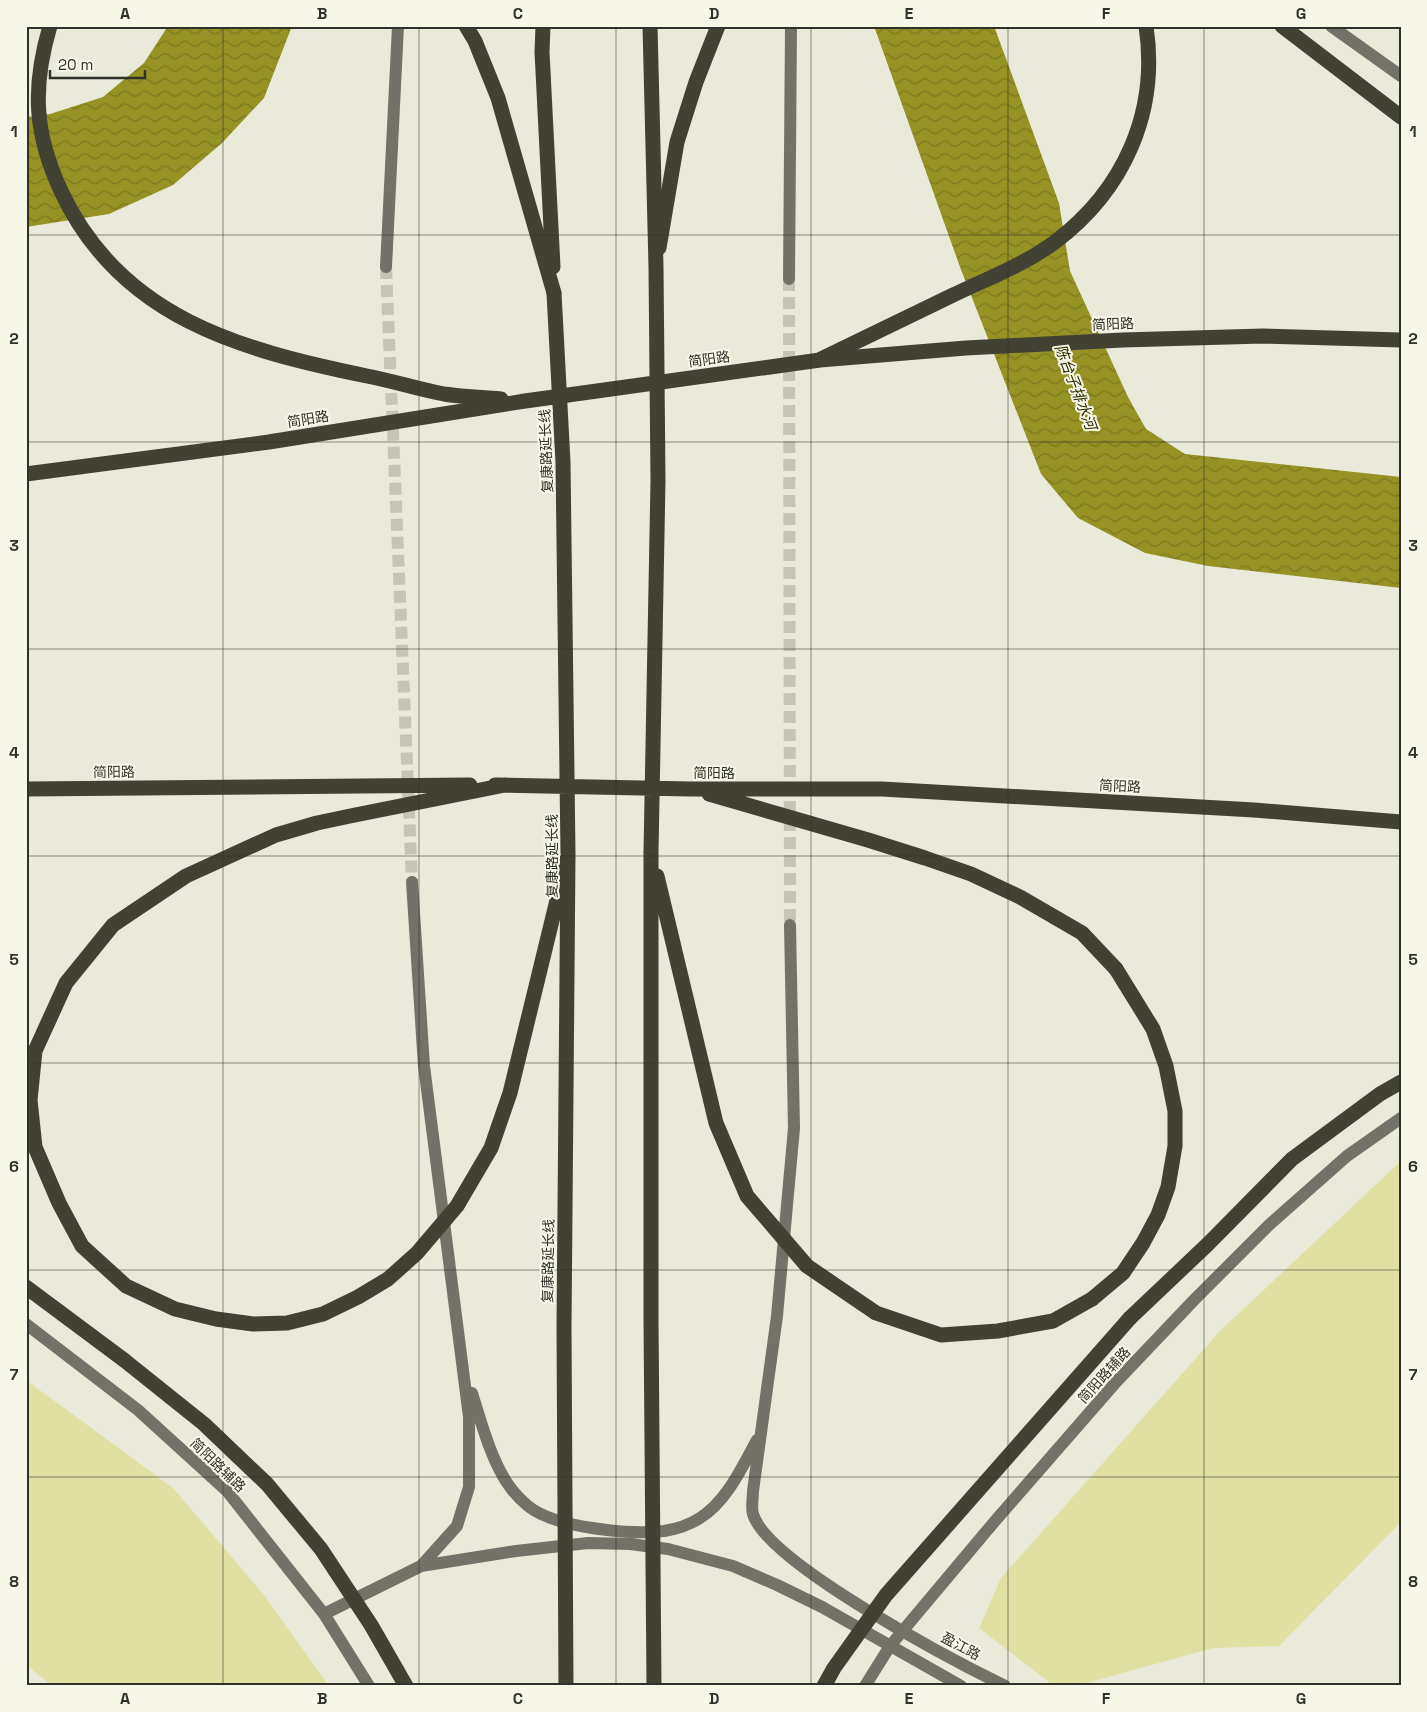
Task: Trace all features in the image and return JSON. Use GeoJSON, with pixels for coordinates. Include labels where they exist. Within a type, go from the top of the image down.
{"type":"FeatureCollection","features":[{"type":"Feature","properties":{"kind":"highway"},"geometry":{"type":"LineString","coordinates":[[50,26],[43,48],[38,97],[38,121],[43,142],[52,173],[79,226],[106,262],[123,278],[156,303],[210,333],[232,341],[316,366],[445,394],[525,401]]}},
{"type":"Feature","properties":{"kind":"highway"},"geometry":{"type":"LineString","coordinates":[[466,26],[475,41],[498,98],[554,293]]}},
{"type":"Feature","properties":{"kind":"highway","name":"复康路延长线"},"geometry":{"type":"LineString","coordinates":[[543,26],[542,52],[563,462],[568,856],[564,1317],[566,1686]]}},
{"type":"Feature","properties":{"kind":"highway"},"geometry":{"type":"LineString","coordinates":[[650,26],[656,267],[658,480],[651,852],[651,1319],[654,1686]]}},
{"type":"Feature","properties":{"kind":"highway"},"geometry":{"type":"LineString","coordinates":[[656,267],[677,142],[696,82],[718,26]]}},
{"type":"Feature","properties":{"kind":"highway"},"geometry":{"type":"LineString","coordinates":[[820,360],[1014,266],[1054,242],[1088,214],[1115,178],[1133,146],[1144,108],[1150,74],[1146,26]]}},
{"type":"Feature","properties":{"kind":"highway"},"geometry":{"type":"LineString","coordinates":[[1282,26],[1401,117]]}},
{"type":"Feature","properties":{"kind":"highway","name":"简阳路"},"geometry":{"type":"LineString","coordinates":[[26,474],[269,442],[525,401],[820,360],[966,348],[1123,340],[1263,336],[1401,340]]}},
{"type":"Feature","properties":{"kind":"highway"},"geometry":{"type":"LineString","coordinates":[[505,785],[336,819],[276,835],[186,876],[113,925],[66,983],[35,1052],[30,1100],[35,1147],[59,1203],[82,1246],[126,1286],[175,1309],[216,1319],[253,1324],[287,1323],[323,1314],[358,1297],[388,1279],[417,1253],[457,1206],[491,1148],[510,1093],[568,856]]}},
{"type":"Feature","properties":{"kind":"highway","name":"简阳路"},"geometry":{"type":"LineString","coordinates":[[26,789],[505,785],[690,789],[882,789],[1254,810],[1401,822]]}},
{"type":"Feature","properties":{"kind":"highway"},"geometry":{"type":"LineString","coordinates":[[651,852],[716,1123],[747,1196],[807,1266],[876,1313],[941,1335],[998,1331],[1053,1321],[1092,1299],[1123,1272],[1143,1243],[1158,1215],[1168,1187],[1175,1146],[1175,1111],[1166,1066],[1153,1029],[1116,969],[1082,933],[1020,898],[970,874],[877,843],[690,789]]}},
{"type":"Feature","properties":{"kind":"highway"},"geometry":{"type":"LineString","coordinates":[[824,1686],[834,1668],[886,1596],[1130,1318],[1208,1244],[1292,1159],[1380,1094],[1401,1082]]}},
{"type":"Feature","properties":{"kind":"highway"},"geometry":{"type":"LineString","coordinates":[[26,1287],[124,1360],[204,1424],[267,1484],[321,1548],[371,1625],[406,1686]]}},
{"type":"Feature","properties":{"kind":"main road"},"geometry":{"type":"LineString","coordinates":[[386,268],[398,26]]}},
{"type":"Feature","properties":{"kind":"main road"},"geometry":{"type":"LineString","coordinates":[[789,280],[791,26]]}},
{"type":"Feature","properties":{"kind":"main road"},"geometry":{"type":"LineString","coordinates":[[1331,26],[1401,76]]}},
{"type":"Feature","properties":{"kind":"main road"},"geometry":{"type":"LineString","coordinates":[[412,882],[424,1066],[469,1417],[469,1487],[457,1526],[421,1566]]}},
{"type":"Feature","properties":{"kind":"main road","name":"盈江路"},"geometry":{"type":"LineString","coordinates":[[790,925],[794,1128],[777,1316],[760,1433],[753,1492],[753,1514],[764,1534],[782,1551],[833,1588],[902,1631],[1006,1686]]}},
{"type":"Feature","properties":{"kind":"main road","name":"简阳路辅路"},"geometry":{"type":"LineString","coordinates":[[865,1686],[890,1646],[902,1631],[995,1520],[1117,1381],[1269,1225],[1347,1156],[1401,1118]]}},
{"type":"Feature","properties":{"kind":"main road","name":"简阳路辅路"},"geometry":{"type":"LineString","coordinates":[[26,1324],[138,1410],[226,1491],[324,1614],[369,1686]]}},
{"type":"Feature","properties":{"kind":"main road"},"geometry":{"type":"LineString","coordinates":[[462,1362],[483,1429],[495,1459],[510,1487],[529,1507],[553,1518],[584,1527],[622,1531],[664,1531],[687,1526],[702,1517],[720,1500],[760,1433]]}},
{"type":"Feature","properties":{"kind":"main road"},"geometry":{"type":"LineString","coordinates":[[324,1614],[421,1566],[516,1551],[588,1543],[630,1544],[668,1549],[733,1566],[822,1607],[961,1686]]}},
{"type":"Feature","properties":{"kind":"green space"},"geometry":{"type":"Polygon","coordinates":[[[1401,1161],[1401,1522],[1279,1646],[1213,1648],[1076,1686],[1054,1686],[979,1628],[1001,1578],[1220,1331],[1401,1161]]]}},
{"type":"Feature","properties":{"kind":"green space"},"geometry":{"type":"Polygon","coordinates":[[[26,1380],[173,1488],[264,1595],[329,1686],[52,1686],[26,1665],[26,1380]]]}},
{"type":"Feature","properties":{"kind":"water"},"geometry":{"type":"Polygon","coordinates":[[[168,26],[292,26],[264,98],[222,143],[173,185],[109,214],[26,227],[26,117],[50,114],[103,97],[144,63],[168,26]]]}},
{"type":"Feature","properties":{"kind":"water","name":"陈台子排水河"},"geometry":{"type":"Polygon","coordinates":[[[874,26],[994,26],[1059,203],[1070,271],[1128,397],[1146,429],[1185,454],[1401,477],[1401,588],[1208,566],[1145,553],[1078,518],[1041,474],[960,267],[874,26]]]}},
{"type":"Feature","properties":{"kind":"tunnel"},"geometry":{"type":"LineString","coordinates":[[386,267],[412,882]]}},
{"type":"Feature","properties":{"kind":"tunnel"},"geometry":{"type":"LineString","coordinates":[[789,279],[790,925]]}}]}
